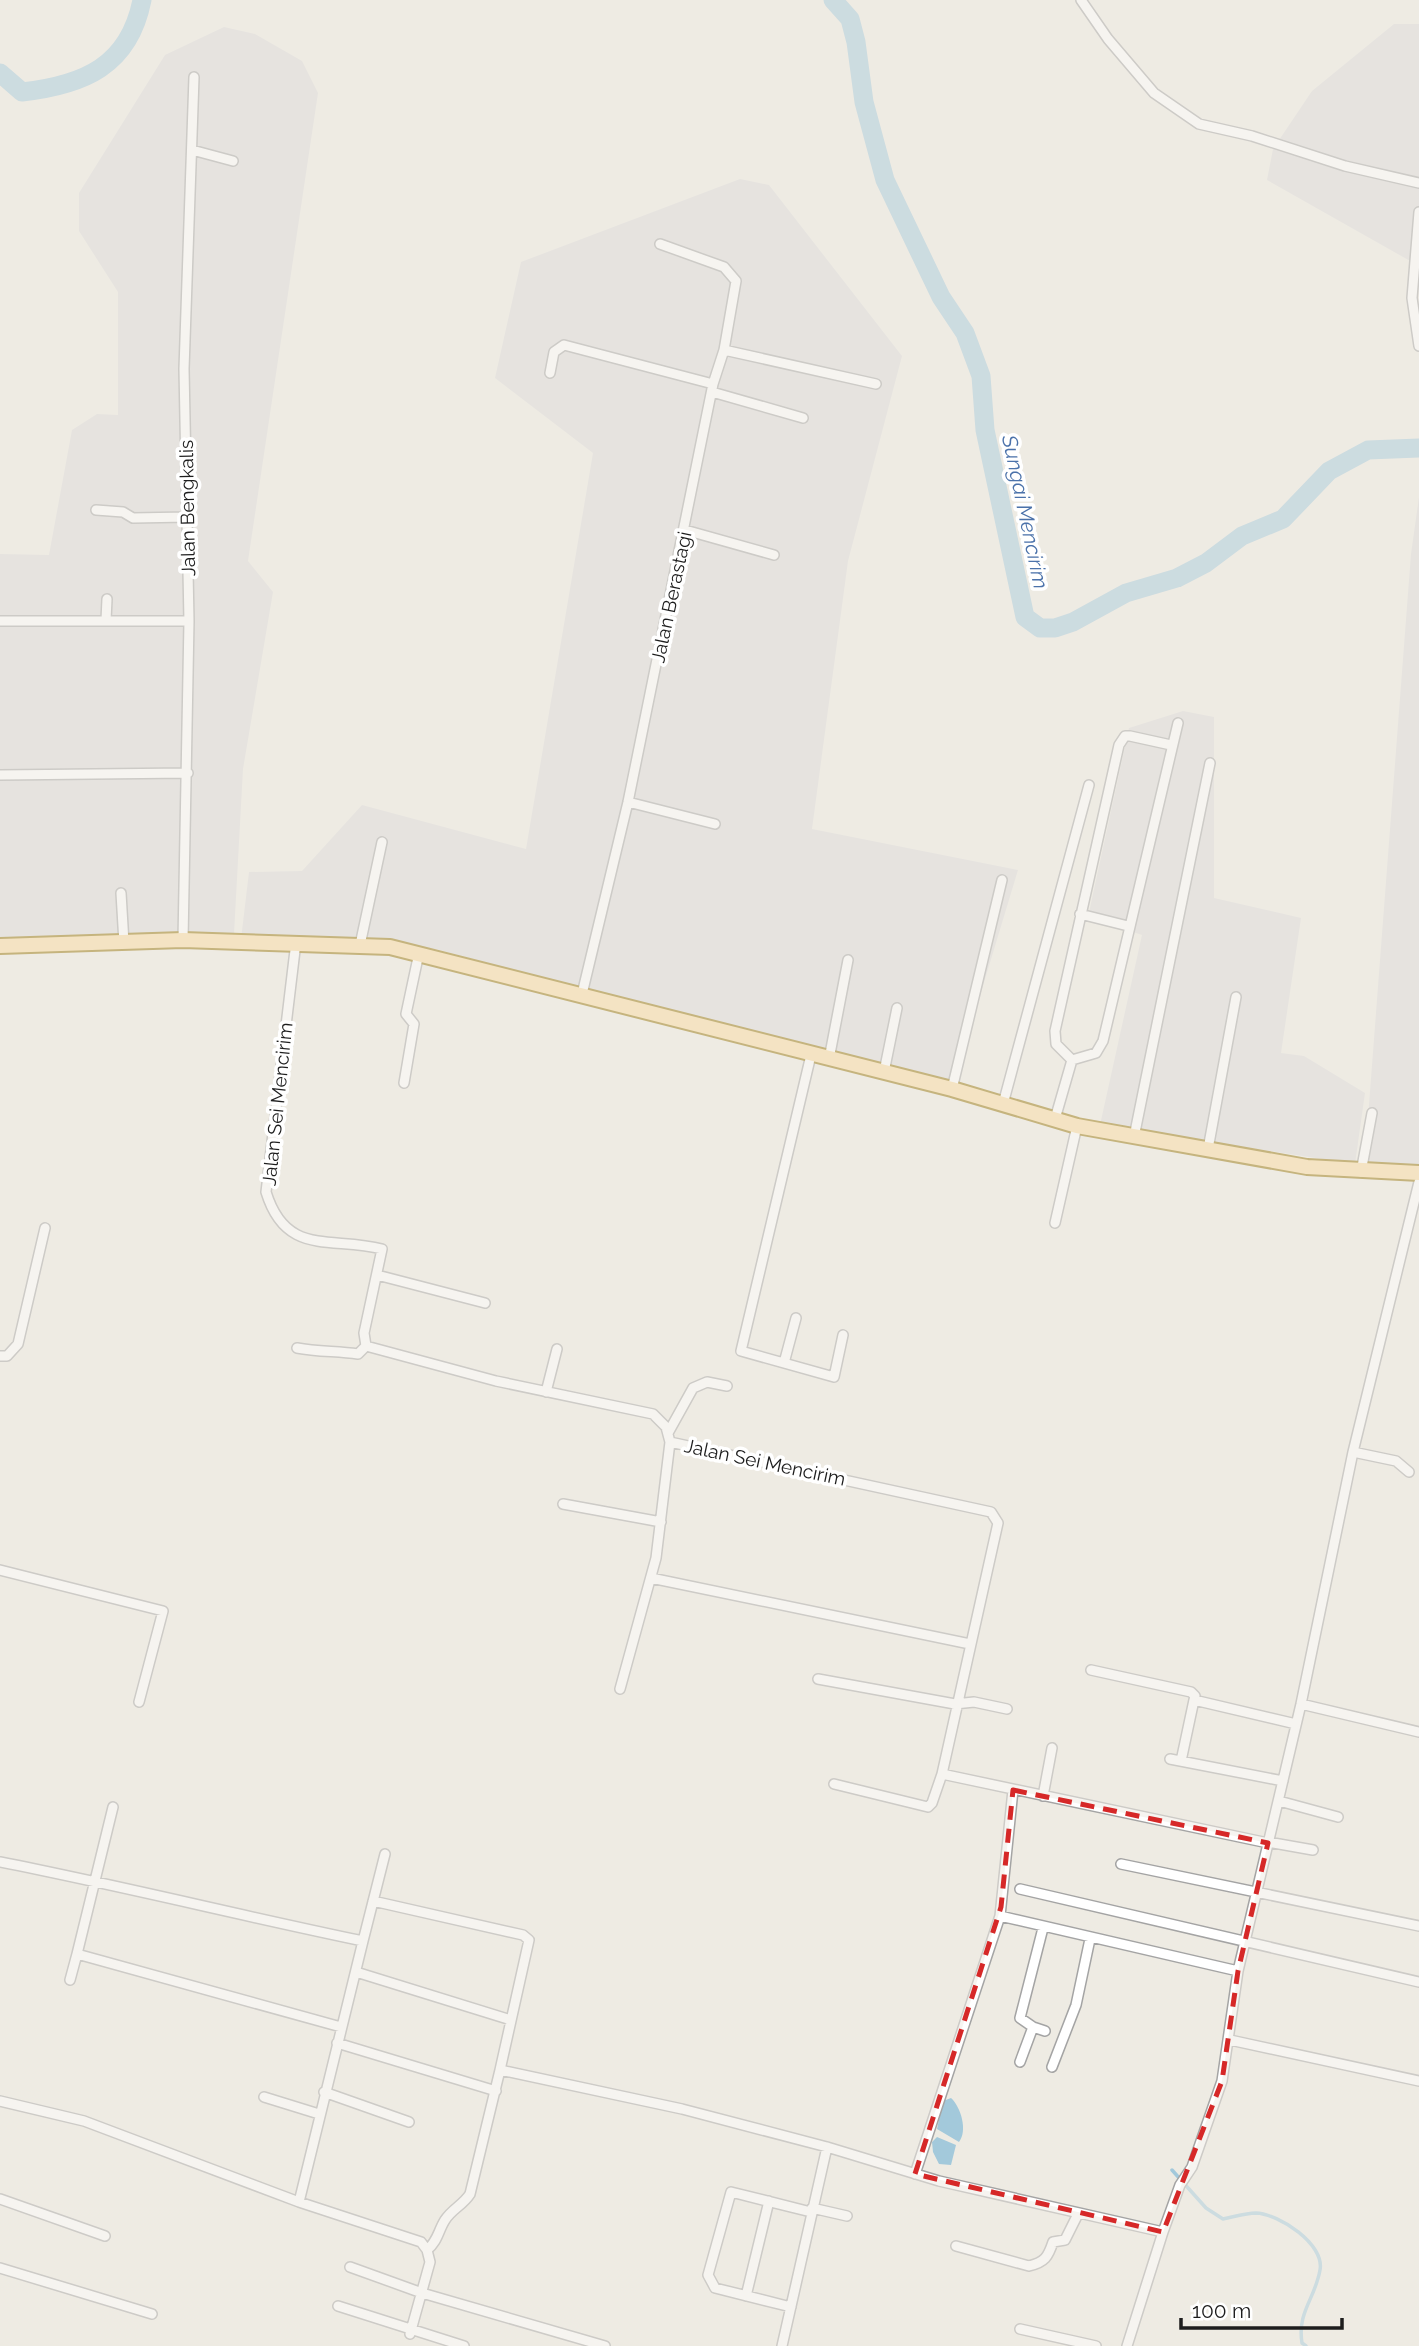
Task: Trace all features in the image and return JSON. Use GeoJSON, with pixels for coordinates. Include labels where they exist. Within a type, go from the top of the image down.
{"type":"FeatureCollection","features":[{"type":"Feature","properties":{"kind":"main road"},"geometry":{"type":"LineString","coordinates":[[0,946],[183,940],[390,947],[952,1089],[1077,1126],[1307,1167],[1361,1172],[1419,1173]]}},
{"type":"Feature","properties":{"kind":"street"},"geometry":{"type":"LineString","coordinates":[[1081,0],[1108,39],[1154,93],[1199,124],[1252,136],[1355,168],[1419,183]]}},
{"type":"Feature","properties":{"kind":"street","name":"Jalan Bengkalis"},"geometry":{"type":"LineString","coordinates":[[183,940],[189,621],[184,369],[194,77]]}},
{"type":"Feature","properties":{"kind":"street"},"geometry":{"type":"LineString","coordinates":[[192,150],[233,161]]}},
{"type":"Feature","properties":{"kind":"street"},"geometry":{"type":"LineString","coordinates":[[1419,212],[1412,298],[1419,346]]}},
{"type":"Feature","properties":{"kind":"street","name":"Jalan Berastagi"},"geometry":{"type":"LineString","coordinates":[[582,994],[628,802],[713,388],[724,350],[734,276],[724,267],[660,244]]}},
{"type":"Feature","properties":{"kind":"street"},"geometry":{"type":"LineString","coordinates":[[550,373],[554,352],[564,345],[713,388],[803,418]]}},
{"type":"Feature","properties":{"kind":"street"},"geometry":{"type":"LineString","coordinates":[[724,350],[876,384]]}},
{"type":"Feature","properties":{"kind":"street"},"geometry":{"type":"LineString","coordinates":[[96,510],[123,512],[133,518],[187,517]]}},
{"type":"Feature","properties":{"kind":"street"},"geometry":{"type":"LineString","coordinates":[[685,530],[774,555]]}},
{"type":"Feature","properties":{"kind":"street"},"geometry":{"type":"LineString","coordinates":[[106,620],[107,600]]}},
{"type":"Feature","properties":{"kind":"street"},"geometry":{"type":"LineString","coordinates":[[0,621],[189,621]]}},
{"type":"Feature","properties":{"kind":"street"},"geometry":{"type":"LineString","coordinates":[[1072,1060],[1096,1053],[1103,1041],[1178,723]]}},
{"type":"Feature","properties":{"kind":"street"},"geometry":{"type":"LineString","coordinates":[[1072,1060],[1056,1044],[1055,1031],[1122,739],[1130,736],[1171,745]]}},
{"type":"Feature","properties":{"kind":"street"},"geometry":{"type":"LineString","coordinates":[[1134,1136],[1210,764]]}},
{"type":"Feature","properties":{"kind":"street"},"geometry":{"type":"LineString","coordinates":[[0,775],[188,773]]}},
{"type":"Feature","properties":{"kind":"street"},"geometry":{"type":"LineString","coordinates":[[1003,1104],[1089,785]]}},
{"type":"Feature","properties":{"kind":"street"},"geometry":{"type":"LineString","coordinates":[[628,802],[715,824]]}},
{"type":"Feature","properties":{"kind":"street"},"geometry":{"type":"LineString","coordinates":[[360,945],[382,842]]}},
{"type":"Feature","properties":{"kind":"street"},"geometry":{"type":"LineString","coordinates":[[952,1089],[1002,880]]}},
{"type":"Feature","properties":{"kind":"street"},"geometry":{"type":"LineString","coordinates":[[121,893],[124,943]]}},
{"type":"Feature","properties":{"kind":"street"},"geometry":{"type":"LineString","coordinates":[[1080,914],[1128,926]]}},
{"type":"Feature","properties":{"kind":"street","name":"Jalan Sei Mencirim"},"geometry":{"type":"LineString","coordinates":[[296,942],[266,1192],[274,1216],[295,1235],[340,1246],[358,1243],[382,1250],[364,1332],[366,1346],[546,1392],[653,1414],[669,1437],[992,1513],[998,1523],[955,1704],[942,1774],[932,1803],[928,1807],[834,1784]]}},
{"type":"Feature","properties":{"kind":"street"},"geometry":{"type":"LineString","coordinates":[[404,1083],[414,1024],[406,1014],[419,953]]}},
{"type":"Feature","properties":{"kind":"street"},"geometry":{"type":"LineString","coordinates":[[829,1059],[848,960]]}},
{"type":"Feature","properties":{"kind":"street"},"geometry":{"type":"LineString","coordinates":[[1208,1149],[1236,997]]}},
{"type":"Feature","properties":{"kind":"street"},"geometry":{"type":"LineString","coordinates":[[884,1072],[897,1008]]}},
{"type":"Feature","properties":{"kind":"street"},"geometry":{"type":"LineString","coordinates":[[811,1055],[741,1351],[834,1377],[843,1335]]}},
{"type":"Feature","properties":{"kind":"street"},"geometry":{"type":"LineString","coordinates":[[1055,1119],[1072,1060]]}},
{"type":"Feature","properties":{"kind":"street"},"geometry":{"type":"LineString","coordinates":[[1361,1172],[1372,1113]]}},
{"type":"Feature","properties":{"kind":"street"},"geometry":{"type":"LineString","coordinates":[[1055,1223],[1077,1126]]}},
{"type":"Feature","properties":{"kind":"street"},"geometry":{"type":"LineString","coordinates":[[1127,2346],[1180,2185],[1192,2167],[1214,2108],[1230,2040],[1238,1971],[1301,1704],[1353,1452],[1419,1182]]}},
{"type":"Feature","properties":{"kind":"street"},"geometry":{"type":"LineString","coordinates":[[0,1356],[7,1356],[18,1344],[45,1228]]}},
{"type":"Feature","properties":{"kind":"street"},"geometry":{"type":"LineString","coordinates":[[377,1275],[485,1303]]}},
{"type":"Feature","properties":{"kind":"street"},"geometry":{"type":"LineString","coordinates":[[784,1363],[796,1318]]}},
{"type":"Feature","properties":{"kind":"street"},"geometry":{"type":"LineString","coordinates":[[297,1348],[329,1354],[335,1351],[358,1354],[366,1346]]}},
{"type":"Feature","properties":{"kind":"street"},"geometry":{"type":"LineString","coordinates":[[546,1392],[557,1349]]}},
{"type":"Feature","properties":{"kind":"street"},"geometry":{"type":"LineString","coordinates":[[620,1689],[651,1578],[661,1522],[669,1437],[693,1388],[707,1382],[727,1386]]}},
{"type":"Feature","properties":{"kind":"street"},"geometry":{"type":"LineString","coordinates":[[1353,1452],[1396,1461],[1409,1472]]}},
{"type":"Feature","properties":{"kind":"street"},"geometry":{"type":"LineString","coordinates":[[563,1504],[661,1522]]}},
{"type":"Feature","properties":{"kind":"street"},"geometry":{"type":"LineString","coordinates":[[0,1570],[163,1611],[139,1702]]}},
{"type":"Feature","properties":{"kind":"street"},"geometry":{"type":"LineString","coordinates":[[651,1578],[970,1643]]}},
{"type":"Feature","properties":{"kind":"street"},"geometry":{"type":"LineString","coordinates":[[1091,1670],[1191,1692],[1195,1696],[1181,1761]]}},
{"type":"Feature","properties":{"kind":"street"},"geometry":{"type":"LineString","coordinates":[[818,1679],[955,1704],[974,1702],[1007,1709]]}},
{"type":"Feature","properties":{"kind":"street"},"geometry":{"type":"LineString","coordinates":[[1194,1700],[1296,1724]]}},
{"type":"Feature","properties":{"kind":"street"},"geometry":{"type":"LineString","coordinates":[[1301,1704],[1419,1732]]}},
{"type":"Feature","properties":{"kind":"street"},"geometry":{"type":"LineString","coordinates":[[1043,1796],[1052,1748]]}},
{"type":"Feature","properties":{"kind":"street"},"geometry":{"type":"LineString","coordinates":[[1170,1759],[1283,1781]]}},
{"type":"Feature","properties":{"kind":"street"},"geometry":{"type":"LineString","coordinates":[[942,1774],[1313,1850]]}},
{"type":"Feature","properties":{"kind":"street"},"geometry":{"type":"LineString","coordinates":[[915,2174],[1000,1916],[1013,1790]]}},
{"type":"Feature","properties":{"kind":"street"},"geometry":{"type":"LineString","coordinates":[[1279,1801],[1338,1817]]}},
{"type":"Feature","properties":{"kind":"street"},"geometry":{"type":"LineString","coordinates":[[70,1980],[113,1807]]}},
{"type":"Feature","properties":{"kind":"street"},"geometry":{"type":"LineString","coordinates":[[299,2202],[324,2092],[385,1854]]}},
{"type":"Feature","properties":{"kind":"street"},"geometry":{"type":"LineString","coordinates":[[0,1863],[95,1880],[195,1907],[363,1941]]}},
{"type":"Feature","properties":{"kind":"street"},"geometry":{"type":"LineString","coordinates":[[1121,1864],[1419,1926]]}},
{"type":"Feature","properties":{"kind":"street"},"geometry":{"type":"LineString","coordinates":[[1020,1889],[1245,1944],[1419,1982]]}},
{"type":"Feature","properties":{"kind":"street"},"geometry":{"type":"LineString","coordinates":[[373,1901],[523,1935],[529,1940],[470,2194],[465,2203],[447,2216],[436,2242],[427,2250]]}},
{"type":"Feature","properties":{"kind":"street"},"geometry":{"type":"LineString","coordinates":[[1000,1916],[1090,1939],[1238,1971]]}},
{"type":"Feature","properties":{"kind":"street"},"geometry":{"type":"LineString","coordinates":[[1043,1928],[1020,2018],[1032,2027],[1045,2031]]}},
{"type":"Feature","properties":{"kind":"street"},"geometry":{"type":"LineString","coordinates":[[1052,2067],[1076,2005],[1090,1939]]}},
{"type":"Feature","properties":{"kind":"street"},"geometry":{"type":"LineString","coordinates":[[77,1954],[341,2027]]}},
{"type":"Feature","properties":{"kind":"street"},"geometry":{"type":"LineString","coordinates":[[356,1972],[511,2020]]}},
{"type":"Feature","properties":{"kind":"street"},"geometry":{"type":"LineString","coordinates":[[1020,2062],[1032,2027]]}},
{"type":"Feature","properties":{"kind":"street"},"geometry":{"type":"LineString","coordinates":[[1230,2040],[1419,2081]]}},
{"type":"Feature","properties":{"kind":"street"},"geometry":{"type":"LineString","coordinates":[[337,2043],[496,2091]]}},
{"type":"Feature","properties":{"kind":"street"},"geometry":{"type":"LineString","coordinates":[[500,2070],[682,2109],[827,2147],[915,2174],[1163,2232]]}},
{"type":"Feature","properties":{"kind":"street"},"geometry":{"type":"LineString","coordinates":[[324,2092],[409,2122]]}},
{"type":"Feature","properties":{"kind":"street"},"geometry":{"type":"LineString","coordinates":[[264,2097],[319,2114]]}},
{"type":"Feature","properties":{"kind":"street"},"geometry":{"type":"LineString","coordinates":[[0,2101],[85,2121],[299,2202],[411,2238],[427,2250],[430,2262],[411,2332]]}},
{"type":"Feature","properties":{"kind":"street"},"geometry":{"type":"LineString","coordinates":[[783,2346],[827,2147]]}},
{"type":"Feature","properties":{"kind":"street"},"geometry":{"type":"LineString","coordinates":[[791,2307],[715,2288],[708,2276],[724,2209],[731,2192],[847,2216]]}},
{"type":"Feature","properties":{"kind":"street"},"geometry":{"type":"LineString","coordinates":[[0,2199],[105,2236]]}},
{"type":"Feature","properties":{"kind":"street"},"geometry":{"type":"LineString","coordinates":[[746,2296],[769,2201]]}},
{"type":"Feature","properties":{"kind":"street"},"geometry":{"type":"LineString","coordinates":[[956,2246],[1029,2266],[1041,2263],[1048,2259],[1053,2242],[1065,2240],[1078,2214]]}},
{"type":"Feature","properties":{"kind":"street"},"geometry":{"type":"LineString","coordinates":[[0,2267],[152,2314]]}},
{"type":"Feature","properties":{"kind":"street"},"geometry":{"type":"LineString","coordinates":[[350,2267],[422,2293],[605,2346]]}},
{"type":"Feature","properties":{"kind":"street"},"geometry":{"type":"LineString","coordinates":[[338,2306],[411,2332],[464,2346]]}},
{"type":"Feature","properties":{"kind":"street"},"geometry":{"type":"LineString","coordinates":[[1020,2329],[1096,2346]]}},
{"type":"Feature","properties":{"kind":"highlighted area"},"geometry":{"type":"Polygon","coordinates":[[[1013,1790],[1268,1843],[1238,1971],[1222,2081],[1163,2232],[915,2174],[1001,1907],[1013,1790]]]}},
{"type":"Feature","properties":{"kind":"shaded area"},"geometry":{"type":"Polygon","coordinates":[[[1394,24],[1419,24],[1419,266],[1267,180],[1273,149],[1312,91],[1394,24]]]}},
{"type":"Feature","properties":{"kind":"shaded area"},"geometry":{"type":"Polygon","coordinates":[[[224,27],[255,34],[302,61],[318,93],[248,561],[273,592],[243,769],[234,934],[156,940],[0,943],[0,554],[49,555],[72,430],[97,414],[118,415],[118,292],[79,231],[79,193],[165,55],[224,27]]]}},
{"type":"Feature","properties":{"kind":"shaded area"},"geometry":{"type":"Polygon","coordinates":[[[740,179],[769,185],[902,356],[848,561],[812,829],[1018,870],[953,1085],[800,1049],[436,949],[241,939],[249,872],[302,871],[362,805],[526,849],[593,453],[495,378],[521,262],[740,179]]]}},
{"type":"Feature","properties":{"kind":"shaded area"},"geometry":{"type":"Polygon","coordinates":[[[1419,497],[1419,1172],[1364,1170],[1411,554],[1419,497]]]}},
{"type":"Feature","properties":{"kind":"shaded area"},"geometry":{"type":"Polygon","coordinates":[[[1183,711],[1214,717],[1214,898],[1301,918],[1281,1053],[1304,1056],[1365,1093],[1355,1164],[1100,1125],[1142,935],[1088,917],[1129,728],[1183,711]]]}},
{"type":"Feature","properties":{"kind":"water"},"geometry":{"type":"Polygon","coordinates":[[[951,2098],[962,2119],[963,2132],[959,2142],[937,2129],[943,2101],[951,2098]]]}},
{"type":"Feature","properties":{"kind":"water"},"geometry":{"type":"Polygon","coordinates":[[[937,2137],[956,2145],[951,2165],[939,2164],[933,2152],[932,2142],[937,2137]]]}},
{"type":"Feature","properties":{"kind":"waterway","name":"Sungai Mencirim"},"geometry":{"type":"LineString","coordinates":[[0,73],[22,92],[65,84],[84,77],[115,56],[136,23],[142,0]]}},
{"type":"Feature","properties":{"kind":"waterway","name":"Sungai Mencirim"},"geometry":{"type":"LineString","coordinates":[[833,0],[850,19],[864,102],[885,180],[941,297],[965,333],[981,376],[985,430],[1025,617],[1040,628],[1055,628],[1073,622],[1126,593],[1177,578],[1206,563],[1242,536],[1283,519],[1329,471],[1368,450],[1419,448]]}},
{"type":"Feature","properties":{"kind":"waterway"},"geometry":{"type":"LineString","coordinates":[[1172,2170],[1206,2208],[1223,2219],[1252,2213],[1266,2215],[1299,2232],[1315,2250],[1320,2260],[1320,2270],[1302,2323],[1302,2343],[1306,2346]]}}]}
